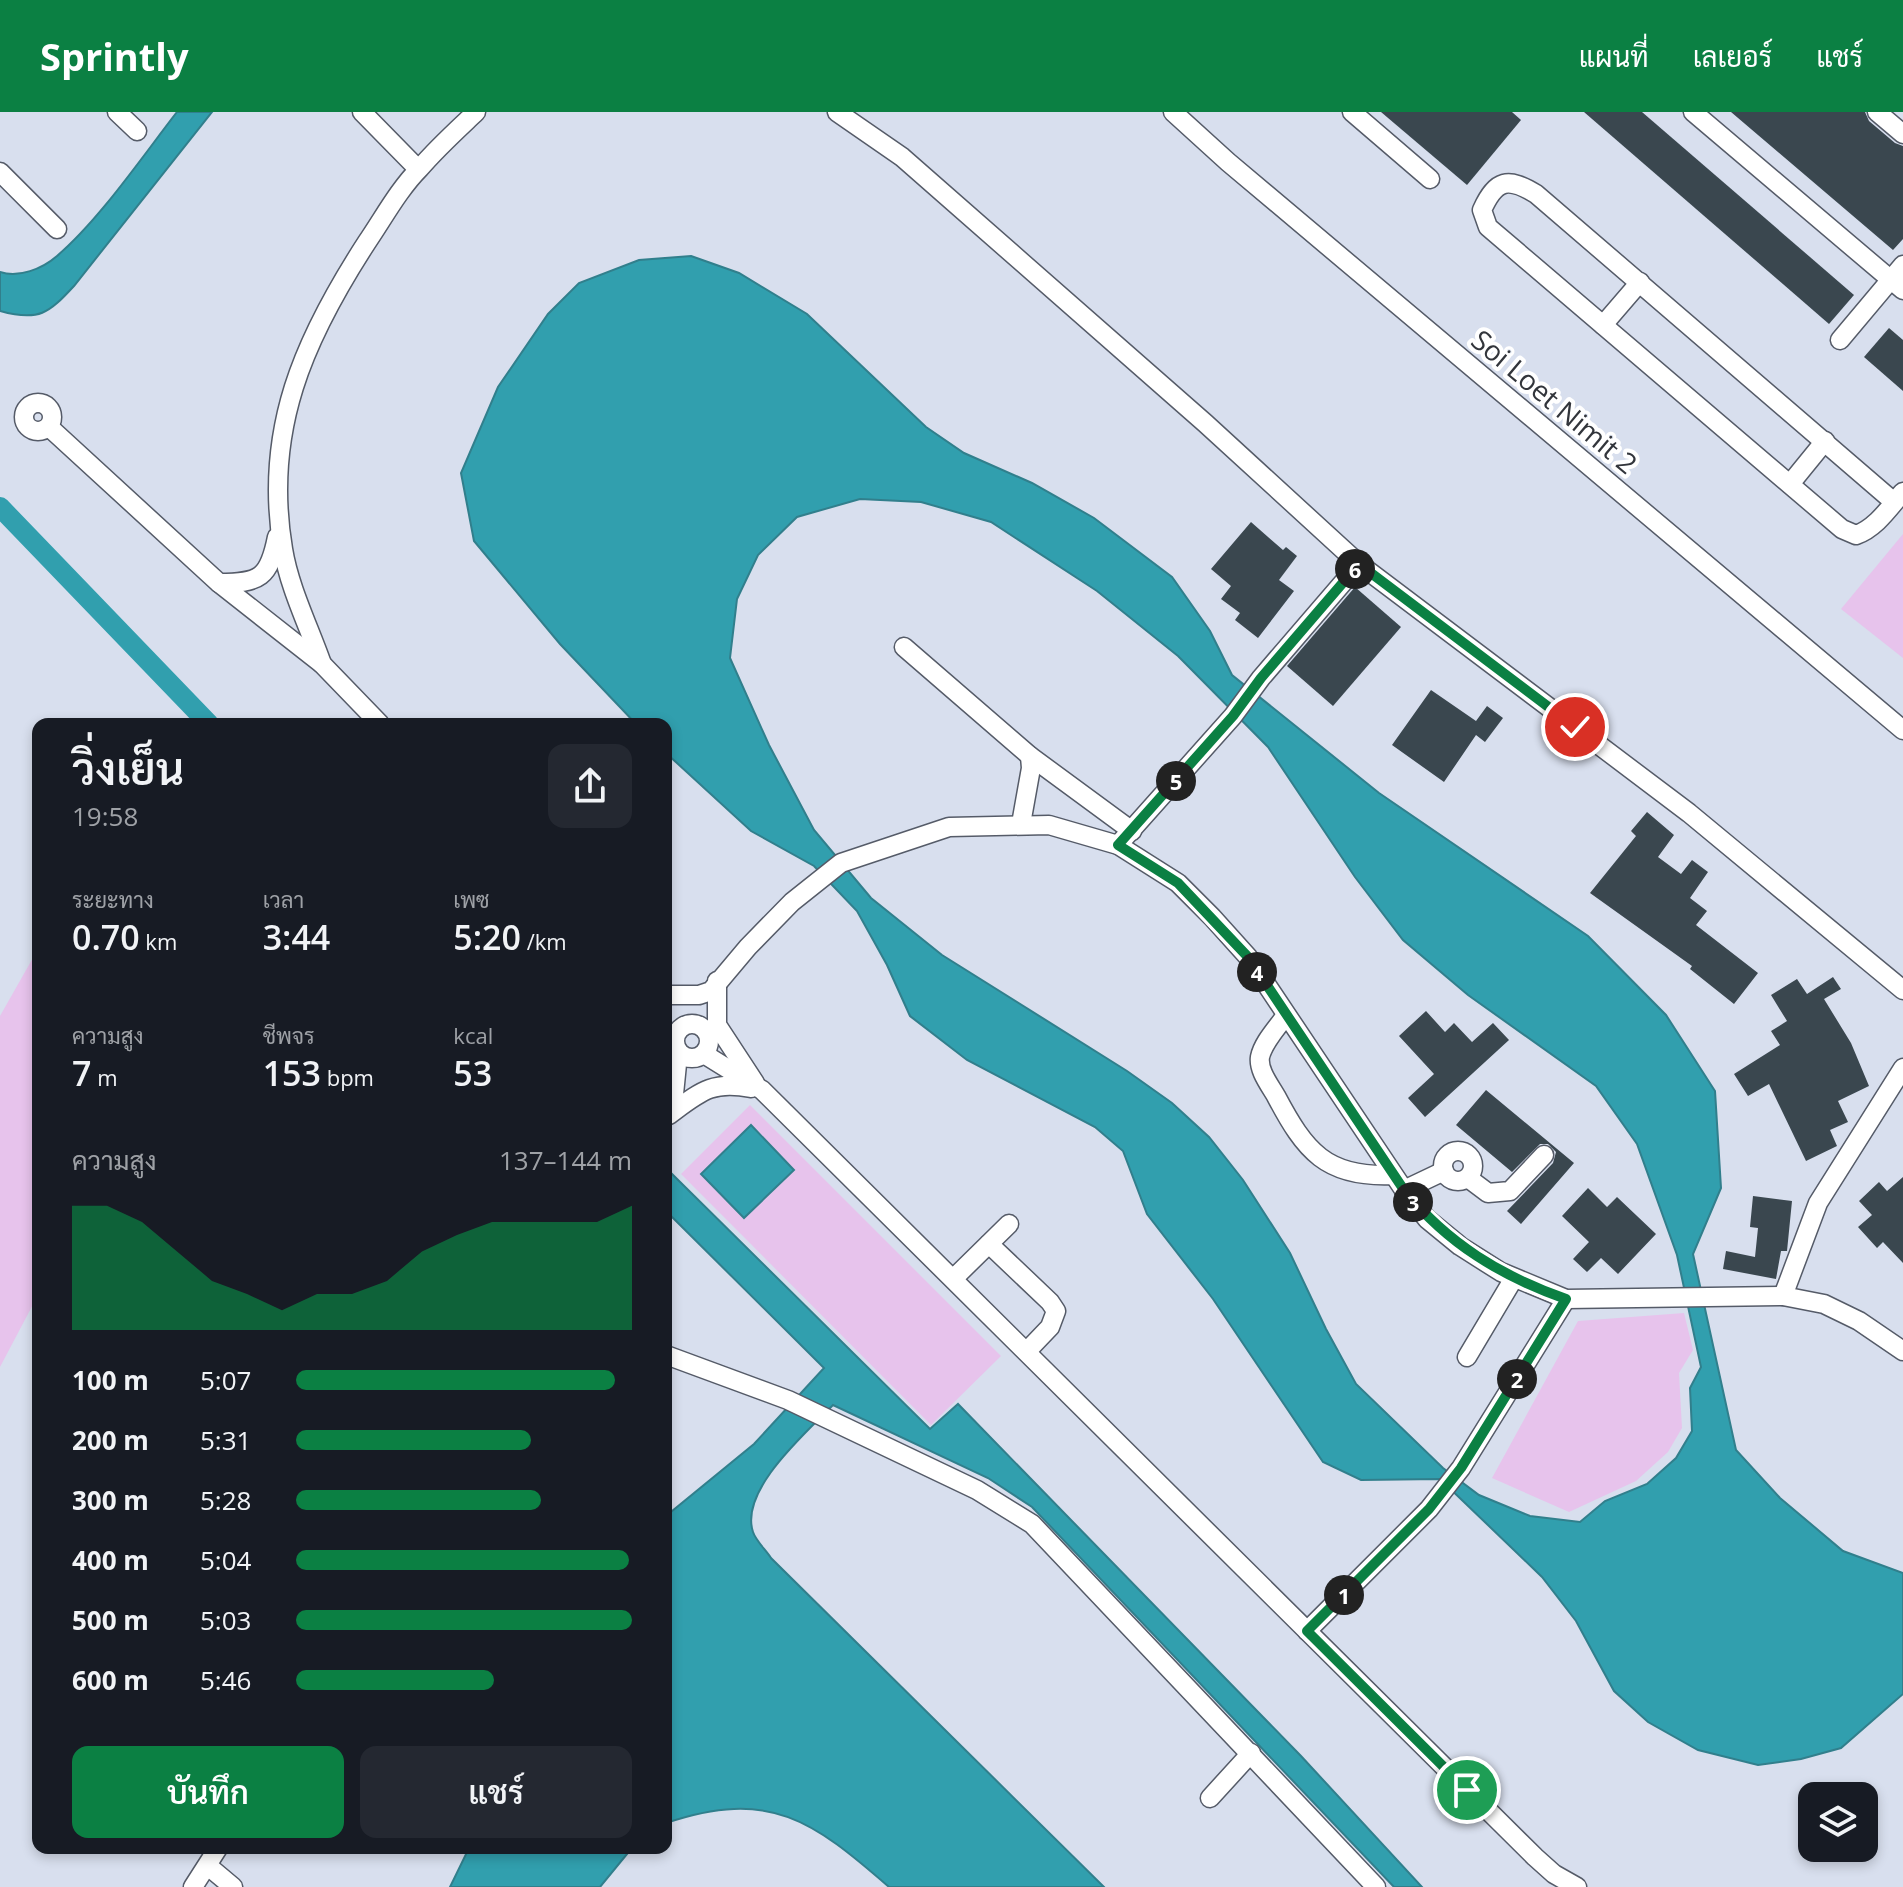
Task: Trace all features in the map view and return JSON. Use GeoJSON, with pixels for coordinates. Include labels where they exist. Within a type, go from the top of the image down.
{"type":"FeatureCollection","features":[{"type":"Feature","properties":{"kind":"street"},"geometry":{"type":"LineString","coordinates":[[117,112],[137,131]]}},
{"type":"Feature","properties":{"kind":"street"},"geometry":{"type":"LineString","coordinates":[[362,112],[418,169]]}},
{"type":"Feature","properties":{"kind":"street"},"geometry":{"type":"LineString","coordinates":[[322,664],[283,553],[279,523],[279,447],[297,372],[329,300],[418,169],[476,112]]}},
{"type":"Feature","properties":{"kind":"street"},"geometry":{"type":"LineString","coordinates":[[837,112],[902,157],[1193,412],[1359,564],[1669,797],[1903,990]]}},
{"type":"Feature","properties":{"kind":"street","name":"Soi Loet Nimit 2"},"geometry":{"type":"LineString","coordinates":[[1173,112],[1228,162],[1903,730]]}},
{"type":"Feature","properties":{"kind":"street"},"geometry":{"type":"LineString","coordinates":[[1352,112],[1430,179]]}},
{"type":"Feature","properties":{"kind":"street"},"geometry":{"type":"LineString","coordinates":[[1693,112],[1899,278],[1840,340]]}},
{"type":"Feature","properties":{"kind":"street"},"geometry":{"type":"LineString","coordinates":[[1877,112],[1903,134]]}},
{"type":"Feature","properties":{"kind":"street"},"geometry":{"type":"LineString","coordinates":[[0,172],[57,229]]}},
{"type":"Feature","properties":{"kind":"street"},"geometry":{"type":"LineString","coordinates":[[1502,183],[1518,183],[1536,194],[1825,441],[1899,497],[1868,531],[1856,535],[1842,529],[1603,325],[1488,227],[1482,210],[1489,193],[1502,183]]}},
{"type":"Feature","properties":{"kind":"street"},"geometry":{"type":"LineString","coordinates":[[1603,325],[1640,282]]}},
{"type":"Feature","properties":{"kind":"street"},"geometry":{"type":"LineString","coordinates":[[49,427],[219,583],[322,664],[374,718]]}},
{"type":"Feature","properties":{"kind":"street"},"geometry":{"type":"LineString","coordinates":[[1790,484],[1825,441]]}},
{"type":"Feature","properties":{"kind":"street"},"geometry":{"type":"LineString","coordinates":[[219,583],[244,583],[263,576],[271,564],[279,523]]}},
{"type":"Feature","properties":{"kind":"street"},"geometry":{"type":"LineString","coordinates":[[1118,845],[1233,716],[1261,678],[1359,564]]}},
{"type":"Feature","properties":{"kind":"street"},"geometry":{"type":"LineString","coordinates":[[904,647],[1030,756],[1132,831]]}},
{"type":"Feature","properties":{"kind":"street"},"geometry":{"type":"LineString","coordinates":[[1021,824],[1031,768],[1030,756]]}},
{"type":"Feature","properties":{"kind":"street"},"geometry":{"type":"LineString","coordinates":[[759,1088],[678,1050],[676,1028],[792,902],[833,869],[850,860],[949,827],[1049,825],[1118,845],[1178,883],[1212,917],[1248,957],[1398,1182],[1427,1219],[1460,1246],[1514,1278],[1566,1299],[1783,1296],[1824,1304],[1859,1321],[1903,1351]]}},
{"type":"Feature","properties":{"kind":"street"},"geometry":{"type":"LineString","coordinates":[[672,995],[699,995],[714,986]]}},
{"type":"Feature","properties":{"kind":"street"},"geometry":{"type":"LineString","coordinates":[[714,986],[717,1025],[759,1088],[1028,1350],[1555,1881],[1577,1887]]}},
{"type":"Feature","properties":{"kind":"street"},"geometry":{"type":"LineString","coordinates":[[1286,1015],[1262,1050],[1260,1067],[1298,1137],[1318,1158],[1344,1171],[1398,1182],[1444,1171]]}},
{"type":"Feature","properties":{"kind":"street"},"geometry":{"type":"LineString","coordinates":[[672,1107],[696,1056],[709,1038],[701,1026],[676,1028]]}},
{"type":"Feature","properties":{"kind":"street"},"geometry":{"type":"LineString","coordinates":[[672,1095],[677,1064],[676,1028]]}},
{"type":"Feature","properties":{"kind":"street"},"geometry":{"type":"LineString","coordinates":[[1783,1296],[1818,1203],[1903,1068]]}},
{"type":"Feature","properties":{"kind":"street"},"geometry":{"type":"LineString","coordinates":[[672,1111],[714,1085],[759,1088]]}},
{"type":"Feature","properties":{"kind":"street"},"geometry":{"type":"LineString","coordinates":[[1468,1178],[1474,1163],[1464,1151],[1448,1154],[1443,1160],[1444,1171],[1453,1180],[1468,1178],[1488,1193],[1498,1194],[1510,1191],[1544,1155]]}},
{"type":"Feature","properties":{"kind":"street"},"geometry":{"type":"LineString","coordinates":[[954,1278],[1009,1224]]}},
{"type":"Feature","properties":{"kind":"street"},"geometry":{"type":"LineString","coordinates":[[989,1244],[1056,1311],[1050,1327],[1028,1350]]}},
{"type":"Feature","properties":{"kind":"street"},"geometry":{"type":"LineString","coordinates":[[1467,1357],[1514,1278]]}},
{"type":"Feature","properties":{"kind":"street"},"geometry":{"type":"LineString","coordinates":[[1307,1631],[1429,1509],[1461,1468],[1566,1299]]}},
{"type":"Feature","properties":{"kind":"street"},"geometry":{"type":"LineString","coordinates":[[672,1357],[825,1417],[977,1490],[1032,1524],[1376,1887]]}},
{"type":"Feature","properties":{"kind":"street"},"geometry":{"type":"LineString","coordinates":[[1210,1798],[1251,1753]]}},
{"type":"Feature","properties":{"kind":"street"},"geometry":{"type":"LineString","coordinates":[[193,1887],[215,1854]]}},
{"type":"Feature","properties":{"kind":"street"},"geometry":{"type":"LineString","coordinates":[[208,1866],[233,1887]]}},
{"type":"Feature","properties":{"kind":"shaded area"},"geometry":{"type":"Polygon","coordinates":[[[1903,534],[1903,658],[1841,609],[1903,534]]]}},
{"type":"Feature","properties":{"kind":"shaded area"},"geometry":{"type":"Polygon","coordinates":[[[32,960],[32,1306],[0,1367],[0,1016],[32,960]]]}},
{"type":"Feature","properties":{"kind":"shaded area"},"geometry":{"type":"Polygon","coordinates":[[[750,1105],[1001,1356],[931,1425],[681,1174],[750,1105]]]}},
{"type":"Feature","properties":{"kind":"shaded area"},"geometry":{"type":"Polygon","coordinates":[[[1684,1313],[1693,1350],[1679,1373],[1682,1428],[1668,1452],[1636,1481],[1569,1512],[1492,1478],[1578,1321],[1684,1313]]]}},
{"type":"Feature","properties":{"kind":"water"},"geometry":{"type":"Polygon","coordinates":[[[177,112],[212,112],[74,286],[42,313],[24,316],[0,311],[0,272],[15,274],[30,271],[57,256],[105,206],[177,112]]]}},
{"type":"Feature","properties":{"kind":"water"},"geometry":{"type":"Polygon","coordinates":[[[691,256],[739,273],[807,314],[926,427],[964,453],[1032,483],[1094,518],[1172,577],[1210,631],[1232,675],[1379,793],[1588,936],[1666,1015],[1715,1091],[1721,1188],[1693,1254],[1736,1450],[1780,1498],[1843,1551],[1903,1573],[1903,1694],[1841,1748],[1801,1759],[1758,1765],[1698,1750],[1648,1722],[1614,1691],[1576,1621],[1542,1577],[1440,1479],[1361,1480],[1323,1462],[1213,1299],[1147,1214],[1123,1151],[1095,1127],[967,1060],[910,1016],[887,965],[857,911],[814,866],[751,831],[672,759],[672,718],[630,718],[560,644],[474,541],[461,473],[498,387],[548,314],[579,283],[639,260],[691,256]],[[860,499],[797,517],[758,555],[737,599],[730,658],[769,745],[814,830],[871,898],[942,955],[1127,1071],[1172,1103],[1209,1137],[1243,1180],[1290,1253],[1356,1384],[1443,1468],[1479,1495],[1530,1516],[1580,1522],[1605,1501],[1647,1484],[1676,1458],[1692,1431],[1690,1388],[1701,1367],[1677,1255],[1637,1144],[1596,1086],[1468,995],[1403,940],[1355,877],[1268,747],[1178,656],[1097,591],[991,522],[921,502],[860,499]]]}},
{"type":"Feature","properties":{"kind":"water"},"geometry":{"type":"Polygon","coordinates":[[[751,1125],[794,1170],[744,1218],[701,1174],[751,1125]]]}},
{"type":"Feature","properties":{"kind":"water"},"geometry":{"type":"Polygon","coordinates":[[[672,1174],[930,1429],[958,1404],[1301,1756],[1422,1887],[1394,1887],[1032,1507],[988,1478],[833,1405],[765,1480],[751,1516],[754,1535],[771,1558],[1104,1887],[889,1887],[837,1844],[788,1817],[762,1810],[734,1809],[672,1821],[672,1511],[754,1444],[824,1368],[672,1217],[672,1174]]]}},
{"type":"Feature","properties":{"kind":"water"},"geometry":{"type":"Polygon","coordinates":[[[466,1854],[627,1854],[600,1887],[450,1887],[466,1854]]]}},
{"type":"Feature","properties":{"kind":"building"},"geometry":{"type":"Polygon","coordinates":[[[1381,112],[1512,112],[1521,120],[1467,185],[1381,112]]]}},
{"type":"Feature","properties":{"kind":"building"},"geometry":{"type":"Polygon","coordinates":[[[1584,112],[1642,112],[1854,295],[1829,324],[1584,112]]]}},
{"type":"Feature","properties":{"kind":"building"},"geometry":{"type":"Polygon","coordinates":[[[1731,112],[1865,112],[1869,121],[1903,146],[1903,239],[1893,250],[1731,112]]]}},
{"type":"Feature","properties":{"kind":"building"},"geometry":{"type":"Polygon","coordinates":[[[1889,328],[1903,340],[1903,391],[1864,357],[1889,328]]]}},
{"type":"Feature","properties":{"kind":"building"},"geometry":{"type":"Polygon","coordinates":[[[1251,522],[1283,550],[1286,547],[1297,556],[1279,580],[1294,591],[1258,638],[1235,620],[1240,613],[1221,599],[1231,586],[1211,569],[1251,522]]]}},
{"type":"Feature","properties":{"kind":"building"},"geometry":{"type":"Polygon","coordinates":[[[1355,587],[1401,627],[1333,706],[1287,666],[1355,587]]]}},
{"type":"Feature","properties":{"kind":"building"},"geometry":{"type":"Polygon","coordinates":[[[1431,690],[1476,721],[1487,706],[1503,718],[1485,742],[1476,735],[1444,782],[1392,745],[1431,690]]]}},
{"type":"Feature","properties":{"kind":"building"},"geometry":{"type":"Polygon","coordinates":[[[1647,812],[1674,835],[1658,857],[1681,874],[1692,860],[1708,872],[1690,898],[1707,911],[1696,925],[1758,973],[1734,1004],[1690,969],[1692,966],[1590,893],[1636,836],[1631,831],[1647,812]]]}},
{"type":"Feature","properties":{"kind":"building"},"geometry":{"type":"Polygon","coordinates":[[[1833,977],[1841,989],[1824,999],[1851,1043],[1869,1086],[1838,1101],[1848,1122],[1830,1130],[1837,1146],[1806,1161],[1769,1084],[1748,1096],[1734,1074],[1780,1045],[1771,1031],[1787,1021],[1771,995],[1797,979],[1807,994],[1833,977]]]}},
{"type":"Feature","properties":{"kind":"building"},"geometry":{"type":"Polygon","coordinates":[[[1426,1011],[1445,1032],[1454,1023],[1472,1042],[1493,1023],[1509,1040],[1425,1117],[1408,1098],[1434,1074],[1399,1036],[1426,1011]]]}},
{"type":"Feature","properties":{"kind":"building"},"geometry":{"type":"Polygon","coordinates":[[[1486,1090],[1574,1163],[1521,1224],[1507,1211],[1553,1163],[1556,1152],[1548,1144],[1540,1144],[1512,1172],[1456,1125],[1486,1090]]]}},
{"type":"Feature","properties":{"kind":"building"},"geometry":{"type":"Polygon","coordinates":[[[1903,1177],[1903,1263],[1883,1242],[1877,1248],[1858,1227],[1872,1215],[1859,1201],[1879,1182],[1887,1191],[1903,1177]]]}},
{"type":"Feature","properties":{"kind":"building"},"geometry":{"type":"Polygon","coordinates":[[[1588,1188],[1607,1207],[1617,1197],[1656,1234],[1618,1274],[1601,1258],[1587,1272],[1573,1259],[1589,1242],[1562,1216],[1588,1188]]]}},
{"type":"Feature","properties":{"kind":"building"},"geometry":{"type":"Polygon","coordinates":[[[1753,1196],[1792,1201],[1787,1251],[1781,1251],[1776,1279],[1723,1269],[1726,1251],[1755,1257],[1758,1228],[1750,1227],[1753,1196]]]}},
{"type":"Feature","properties":{"kind":"waterway"},"geometry":{"type":"LineString","coordinates":[[0,507],[203,718]]}},
{"type":"Feature","properties":{"kind":"route"},"geometry":{"type":"LineString","coordinates":[[1467,1790],[1307,1631],[1429,1509],[1461,1468],[1566,1299],[1501,1272],[1460,1246],[1427,1219],[1404,1190],[1248,957],[1178,883],[1118,845],[1233,716],[1261,678],[1359,564],[1575,727]]}}]}
